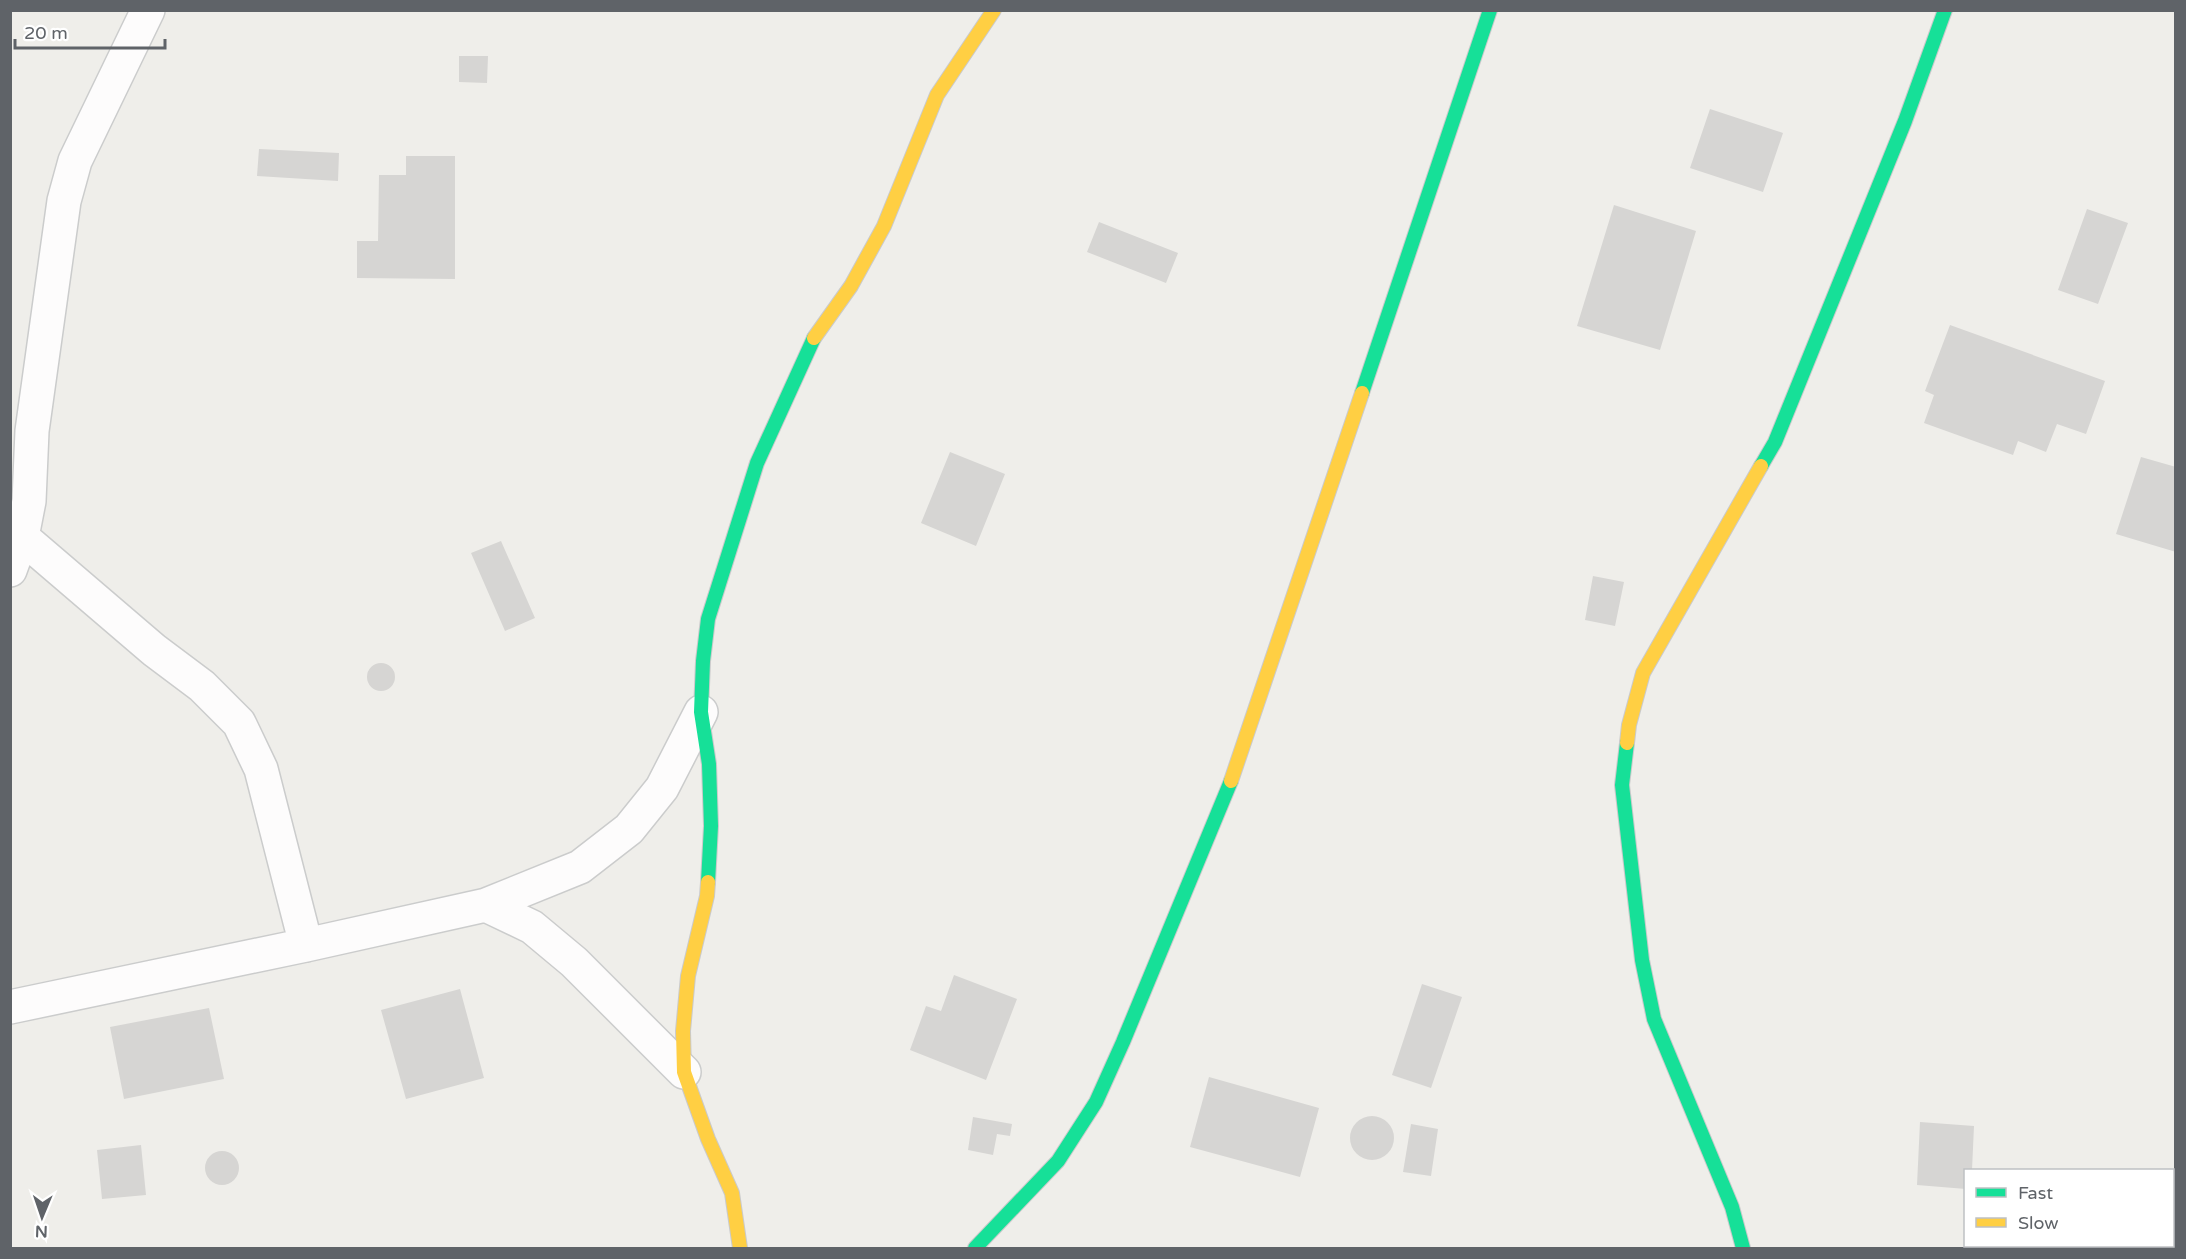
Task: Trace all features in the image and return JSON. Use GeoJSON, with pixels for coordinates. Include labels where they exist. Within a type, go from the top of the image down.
{"type":"FeatureCollection","features":[{"type":"Feature","properties":{"kind":"street"},"geometry":{"type":"LineString","coordinates":[[10,570],[22,537],[29,501],[32,431],[64,201],[75,161],[148,10]]}},
{"type":"Feature","properties":{"kind":"street"},"geometry":{"type":"LineString","coordinates":[[740,1248],[732,1193],[708,1139],[684,1072],[683,1031],[687,987],[707,896],[711,826],[709,764],[702,712],[702,661],[708,619],[757,463],[815,336],[851,286],[884,226],[937,95],[993,10]]}},
{"type":"Feature","properties":{"kind":"street"},"geometry":{"type":"LineString","coordinates":[[975,1248],[1058,1161],[1096,1102],[1230,785],[1490,10]]}},
{"type":"Feature","properties":{"kind":"street"},"geometry":{"type":"LineString","coordinates":[[1743,1248],[1731,1207],[1654,1019],[1642,960],[1632,891],[1622,785],[1629,725],[1643,673],[1775,442],[1905,121],[1945,10]]}},
{"type":"Feature","properties":{"kind":"street"},"geometry":{"type":"LineString","coordinates":[[22,537],[154,650],[201,686],[239,723],[261,769],[306,945]]}},
{"type":"Feature","properties":{"kind":"street"},"geometry":{"type":"LineString","coordinates":[[10,1007],[486,905],[580,867],[629,830],[662,788],[702,712]]}},
{"type":"Feature","properties":{"kind":"street"},"geometry":{"type":"LineString","coordinates":[[486,905],[532,927],[574,962],[684,1072]]}},
{"type":"Feature","properties":{"kind":"building"},"geometry":{"type":"Polygon","coordinates":[[[459,56],[488,56],[487,83],[459,82],[459,56]]]}},
{"type":"Feature","properties":{"kind":"building"},"geometry":{"type":"Polygon","coordinates":[[[1710,109],[1783,133],[1763,192],[1690,168],[1710,109]]]}},
{"type":"Feature","properties":{"kind":"building"},"geometry":{"type":"Polygon","coordinates":[[[259,149],[339,153],[338,181],[257,176],[259,149]]]}},
{"type":"Feature","properties":{"kind":"building"},"geometry":{"type":"Polygon","coordinates":[[[406,156],[455,156],[455,279],[357,278],[357,241],[378,241],[379,175],[406,175],[406,156]]]}},
{"type":"Feature","properties":{"kind":"building"},"geometry":{"type":"Polygon","coordinates":[[[1614,205],[1696,231],[1660,350],[1577,326],[1614,205]]]}},
{"type":"Feature","properties":{"kind":"building"},"geometry":{"type":"Polygon","coordinates":[[[2087,209],[2128,223],[2098,304],[2058,290],[2087,209]]]}},
{"type":"Feature","properties":{"kind":"building"},"geometry":{"type":"Polygon","coordinates":[[[1099,222],[1178,253],[1166,283],[1087,252],[1099,222]]]}},
{"type":"Feature","properties":{"kind":"building"},"geometry":{"type":"Polygon","coordinates":[[[1950,325],[2105,381],[2086,434],[2057,424],[2046,452],[2018,441],[2013,455],[1924,423],[1934,395],[1925,391],[1950,325]]]}},
{"type":"Feature","properties":{"kind":"building"},"geometry":{"type":"Polygon","coordinates":[[[950,452],[1005,474],[976,546],[921,523],[950,452]]]}},
{"type":"Feature","properties":{"kind":"building"},"geometry":{"type":"Polygon","coordinates":[[[2141,457],[2176,467],[2176,552],[2116,534],[2141,457]]]}},
{"type":"Feature","properties":{"kind":"building"},"geometry":{"type":"Polygon","coordinates":[[[501,541],[535,618],[505,631],[471,553],[501,541]]]}},
{"type":"Feature","properties":{"kind":"building"},"geometry":{"type":"Polygon","coordinates":[[[1593,576],[1624,582],[1615,626],[1585,620],[1593,576]]]}},
{"type":"Feature","properties":{"kind":"building"},"geometry":{"type":"Polygon","coordinates":[[[381,663],[391,667],[395,677],[391,687],[381,691],[371,687],[367,677],[371,667],[381,663]]]}},
{"type":"Feature","properties":{"kind":"building"},"geometry":{"type":"Polygon","coordinates":[[[954,975],[1017,999],[986,1080],[910,1050],[926,1006],[941,1011],[954,975]]]}},
{"type":"Feature","properties":{"kind":"building"},"geometry":{"type":"Polygon","coordinates":[[[1422,984],[1462,997],[1431,1088],[1392,1075],[1422,984]]]}},
{"type":"Feature","properties":{"kind":"building"},"geometry":{"type":"Polygon","coordinates":[[[460,989],[484,1078],[406,1099],[381,1010],[460,989]]]}},
{"type":"Feature","properties":{"kind":"building"},"geometry":{"type":"Polygon","coordinates":[[[209,1008],[224,1079],[124,1099],[110,1027],[209,1008]]]}},
{"type":"Feature","properties":{"kind":"building"},"geometry":{"type":"Polygon","coordinates":[[[1209,1077],[1319,1108],[1300,1177],[1190,1147],[1209,1077]]]}},
{"type":"Feature","properties":{"kind":"building"},"geometry":{"type":"Polygon","coordinates":[[[1372,1116],[1387,1123],[1394,1138],[1387,1153],[1372,1160],[1357,1153],[1350,1138],[1357,1123],[1372,1116]]]}},
{"type":"Feature","properties":{"kind":"building"},"geometry":{"type":"Polygon","coordinates":[[[973,1117],[1012,1124],[1010,1136],[997,1134],[993,1155],[968,1150],[973,1117]]]}},
{"type":"Feature","properties":{"kind":"building"},"geometry":{"type":"Polygon","coordinates":[[[1920,1122],[1974,1126],[1972,1169],[1964,1169],[1964,1189],[1917,1185],[1920,1122]]]}},
{"type":"Feature","properties":{"kind":"building"},"geometry":{"type":"Polygon","coordinates":[[[1411,1124],[1438,1129],[1431,1176],[1403,1172],[1411,1124]]]}},
{"type":"Feature","properties":{"kind":"building"},"geometry":{"type":"Polygon","coordinates":[[[141,1145],[146,1195],[102,1199],[97,1150],[141,1145]]]}},
{"type":"Feature","properties":{"kind":"building"},"geometry":{"type":"Polygon","coordinates":[[[222,1151],[234,1156],[239,1168],[234,1180],[222,1185],[210,1180],[205,1168],[210,1156],[222,1151]]]}},
{"type":"Feature","properties":{"kind":"traffic: fast"},"geometry":{"type":"LineString","coordinates":[[1362,393],[1490,10]]}},
{"type":"Feature","properties":{"kind":"traffic: fast"},"geometry":{"type":"LineString","coordinates":[[1761,466],[1775,442],[1905,121],[1945,10]]}},
{"type":"Feature","properties":{"kind":"traffic: fast"},"geometry":{"type":"LineString","coordinates":[[708,882],[711,826],[709,764],[701,712],[703,661],[708,619],[757,463],[814,338]]}},
{"type":"Feature","properties":{"kind":"traffic: fast"},"geometry":{"type":"LineString","coordinates":[[1627,743],[1622,785],[1642,960],[1654,1019],[1732,1207],[1743,1248]]}},
{"type":"Feature","properties":{"kind":"traffic: fast"},"geometry":{"type":"LineString","coordinates":[[975,1248],[1058,1161],[1096,1102],[1231,781]]}},
{"type":"Feature","properties":{"kind":"traffic: slow"},"geometry":{"type":"LineString","coordinates":[[814,338],[851,286],[884,226],[937,95],[994,10]]}},
{"type":"Feature","properties":{"kind":"traffic: slow"},"geometry":{"type":"LineString","coordinates":[[1231,781],[1362,393]]}},
{"type":"Feature","properties":{"kind":"traffic: slow"},"geometry":{"type":"LineString","coordinates":[[1627,743],[1629,725],[1643,673],[1761,466]]}},
{"type":"Feature","properties":{"kind":"traffic: slow"},"geometry":{"type":"LineString","coordinates":[[708,882],[707,896],[688,976],[683,1031],[684,1072],[708,1139],[732,1193],[740,1248]]}}]}
